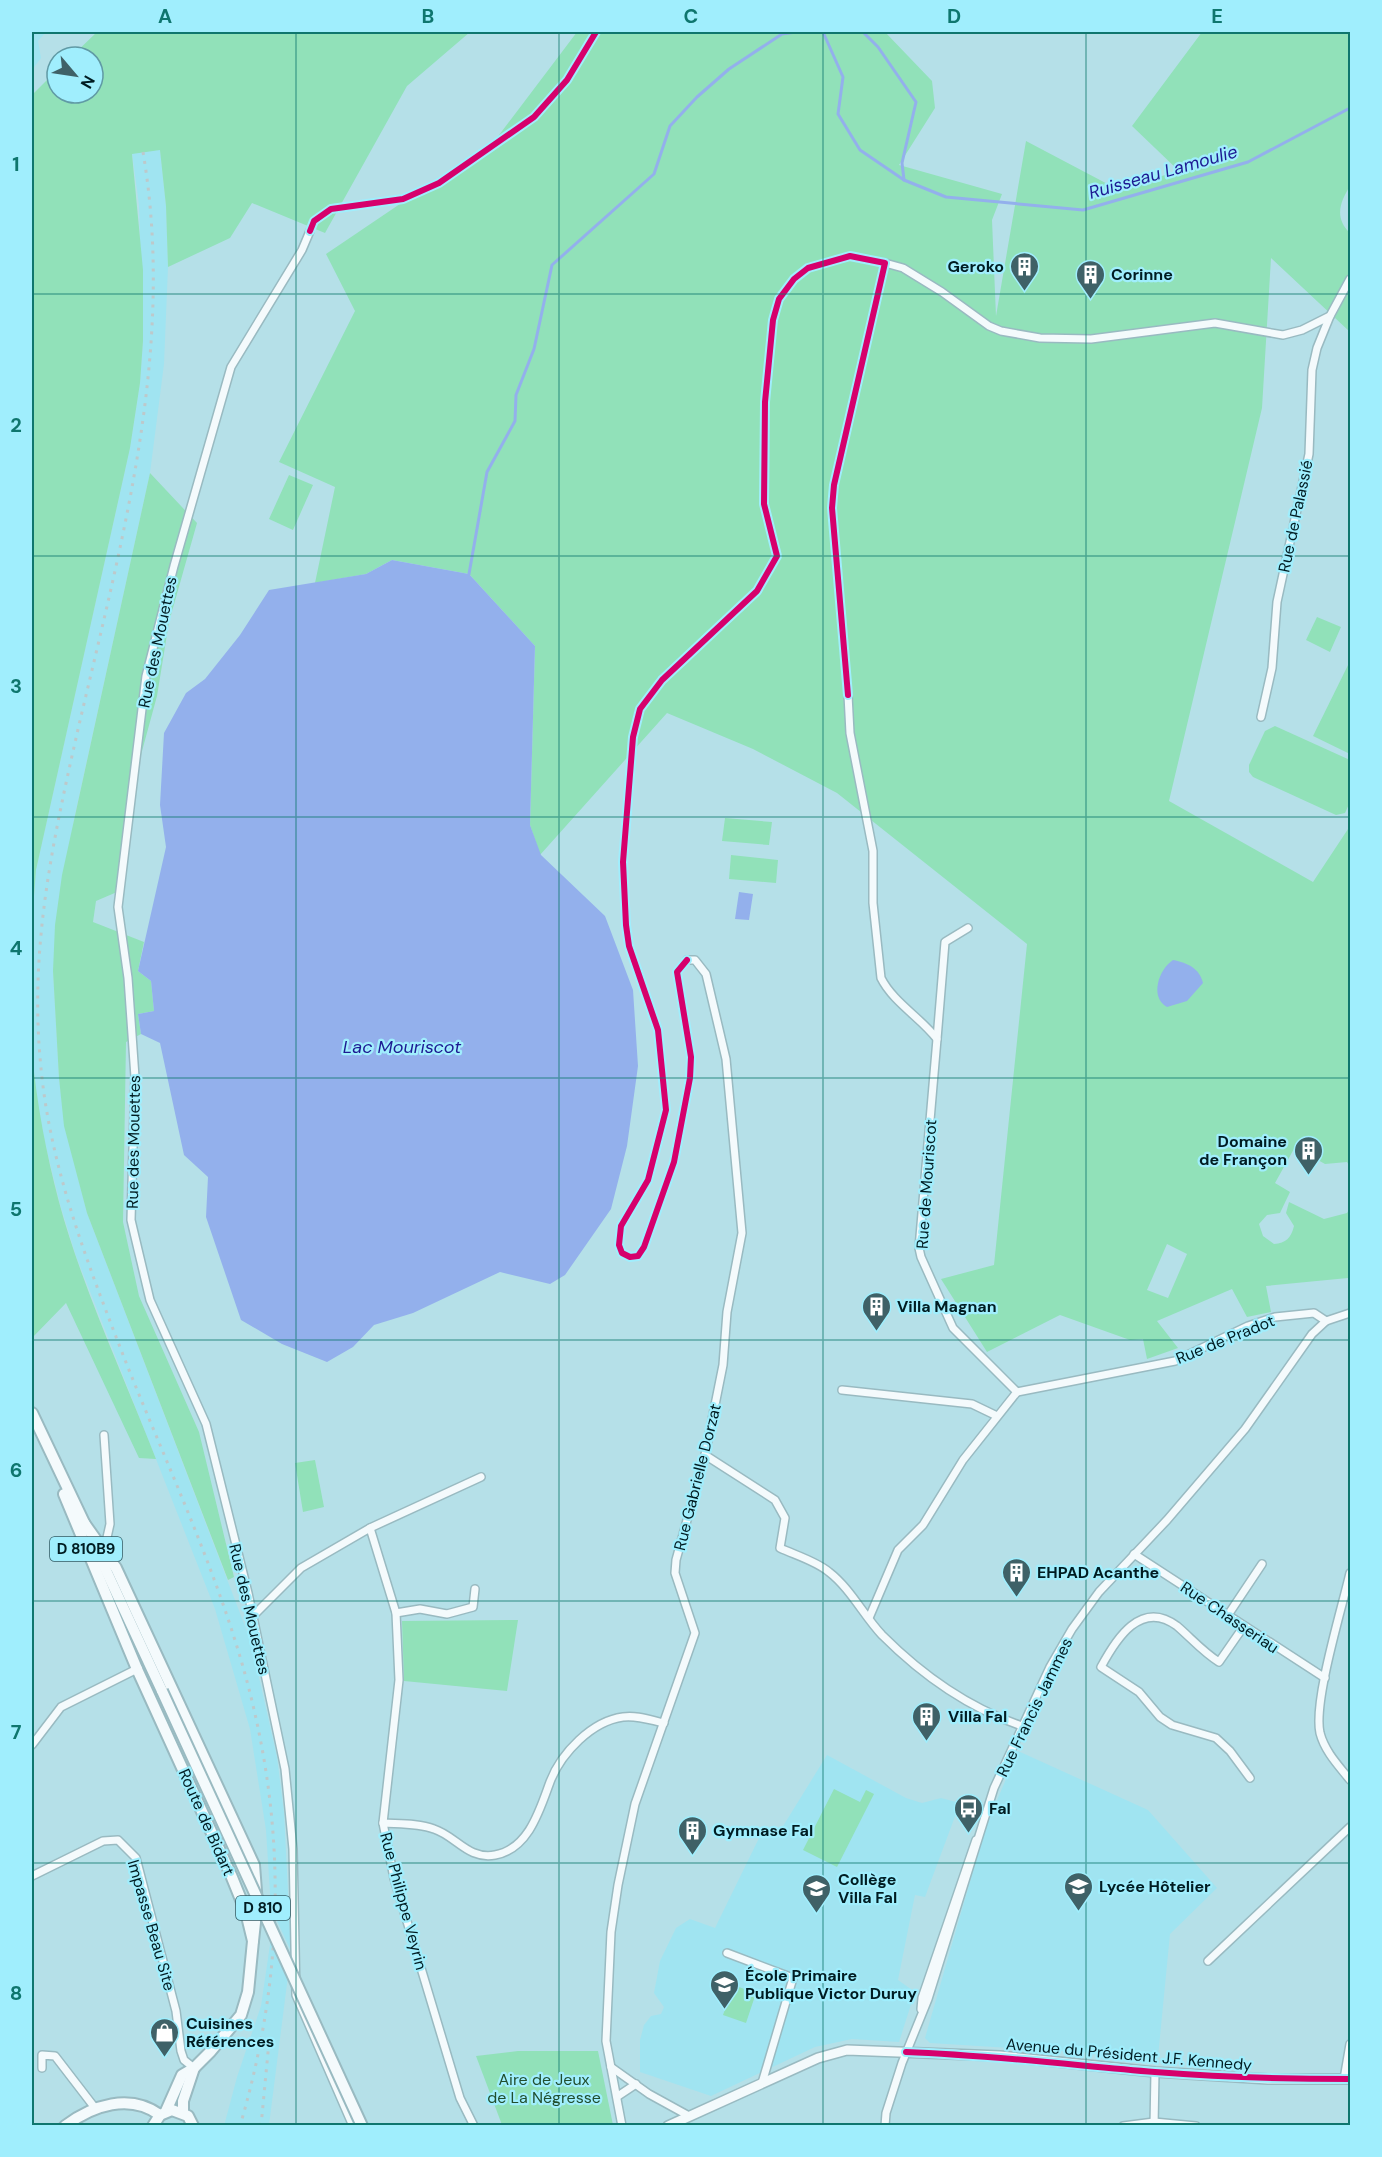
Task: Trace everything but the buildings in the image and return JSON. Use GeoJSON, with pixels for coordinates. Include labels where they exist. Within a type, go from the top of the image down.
{"type":"FeatureCollection","features":[{"type":"Feature","properties":{"kind":"main road","name":"D 810"},"geometry":{"type":"LineString","coordinates":[[32,1413],[362,2126]]}},
{"type":"Feature","properties":{"kind":"main road","name":"D 810B9"},"geometry":{"type":"LineString","coordinates":[[38,1427],[73,1519],[137,1669]]}},
{"type":"Feature","properties":{"kind":"main road"},"geometry":{"type":"LineString","coordinates":[[84,1523],[116,1568],[255,1865],[257,1904],[253,1941]]}},
{"type":"Feature","properties":{"kind":"main road","name":"Route de Bidart"},"geometry":{"type":"LineString","coordinates":[[137,1669],[231,1875],[246,1912],[253,1941],[248,1992],[241,2015],[194,2068],[182,2075],[163,2113],[153,2126]]}},
{"type":"Feature","properties":{"kind":"main road","name":"Route de Bidart"},"geometry":{"type":"LineString","coordinates":[[183,2112],[184,2094],[194,2068]]}},
{"type":"Feature","properties":{"kind":"main road"},"geometry":{"type":"LineString","coordinates":[[65,2126],[95,2109],[129,2102],[142,2104],[163,2113],[183,2112],[193,2126]]}},
{"type":"Feature","properties":{"kind":"street","name":"Rue des Mouettes"},"geometry":{"type":"LineString","coordinates":[[310,231],[302,250],[231,367],[174,566],[146,676],[118,907],[128,978],[135,1077],[131,1220],[150,1300],[206,1424],[280,1741],[290,1806],[296,1995],[353,2126]]}},
{"type":"Feature","properties":{"kind":"street"},"geometry":{"type":"LineString","coordinates":[[885,263],[903,268],[989,326],[1001,331],[1040,338],[1091,339],[1215,323],[1283,335],[1302,330],[1330,316]]}},
{"type":"Feature","properties":{"kind":"street","name":"Rue de Palassié"},"geometry":{"type":"LineString","coordinates":[[1261,717],[1272,668],[1277,602],[1309,454],[1312,370],[1317,348],[1330,316],[1350,279]]}},
{"type":"Feature","properties":{"kind":"street"},"geometry":{"type":"LineString","coordinates":[[848,695],[850,733],[873,851],[874,915],[881,978],[885,987],[926,1024],[937,1039]]}},
{"type":"Feature","properties":{"kind":"street","name":"Rue de Mouriscot"},"geometry":{"type":"LineString","coordinates":[[968,928],[945,942],[919,1248],[953,1328],[1017,1392]]}},
{"type":"Feature","properties":{"kind":"street","name":"Rue Gabrielle Dorzat"},"geometry":{"type":"LineString","coordinates":[[622,2126],[606,2042],[605,2018],[611,1932],[635,1804],[695,1633],[675,1573],[676,1560],[705,1455],[723,1365],[727,1312],[742,1233],[726,1059],[706,974],[694,960],[687,960]]}},
{"type":"Feature","properties":{"kind":"street","name":"Rue de Pradot"},"geometry":{"type":"LineString","coordinates":[[1017,1392],[1175,1361],[1248,1326],[1275,1317],[1314,1313],[1326,1321]]}},
{"type":"Feature","properties":{"kind":"street","name":"Rue Francis Jammes"},"geometry":{"type":"LineString","coordinates":[[885,2126],[886,2113],[906,2052],[931,1988],[994,1788],[1050,1667],[1072,1629],[1099,1592],[1245,1429],[1312,1334],[1326,1321],[1350,1313]]}},
{"type":"Feature","properties":{"kind":"street"},"geometry":{"type":"LineString","coordinates":[[842,1390],[972,1404],[997,1416]]}},
{"type":"Feature","properties":{"kind":"street"},"geometry":{"type":"LineString","coordinates":[[869,1618],[898,1550],[923,1525],[963,1460],[1017,1392]]}},
{"type":"Feature","properties":{"kind":"street"},"geometry":{"type":"LineString","coordinates":[[104,1435],[110,1524],[104,1551]]}},
{"type":"Feature","properties":{"kind":"street"},"geometry":{"type":"LineString","coordinates":[[705,1455],[775,1500],[785,1518],[780,1548],[829,1572],[869,1618],[916,1666],[946,1690],[1022,1726]]}},
{"type":"Feature","properties":{"kind":"street"},"geometry":{"type":"LineString","coordinates":[[252,1617],[302,1568],[370,1528],[481,1477]]}},
{"type":"Feature","properties":{"kind":"street","name":"Rue Philippe Veyrin"},"geometry":{"type":"LineString","coordinates":[[370,1528],[396,1613],[399,1680],[383,1823],[394,1878],[460,2098],[474,2126]]}},
{"type":"Feature","properties":{"kind":"street","name":"Rue Chasseriau"},"geometry":{"type":"LineString","coordinates":[[1134,1554],[1325,1678]]}},
{"type":"Feature","properties":{"kind":"street"},"geometry":{"type":"LineString","coordinates":[[1228,1615],[1262,1564]]}},
{"type":"Feature","properties":{"kind":"street"},"geometry":{"type":"LineString","coordinates":[[1350,1573],[1320,1708],[1320,1732],[1327,1751],[1350,1780]]}},
{"type":"Feature","properties":{"kind":"street"},"geometry":{"type":"LineString","coordinates":[[396,1613],[420,1609],[447,1614],[473,1607],[476,1589]]}},
{"type":"Feature","properties":{"kind":"street"},"geometry":{"type":"LineString","coordinates":[[1244,1626],[1219,1662],[1200,1650],[1176,1626],[1158,1617],[1135,1620],[1115,1641],[1101,1667],[1139,1692],[1161,1717],[1172,1725],[1216,1738],[1230,1751],[1250,1778]]}},
{"type":"Feature","properties":{"kind":"street"},"geometry":{"type":"LineString","coordinates":[[32,1745],[61,1707],[137,1669]]}},
{"type":"Feature","properties":{"kind":"street"},"geometry":{"type":"LineString","coordinates":[[383,1823],[435,1829],[474,1854],[496,1855],[520,1841],[542,1807],[550,1780],[559,1764],[587,1734],[603,1723],[621,1717],[636,1716],[664,1723]]}},
{"type":"Feature","properties":{"kind":"street"},"geometry":{"type":"LineString","coordinates":[[1208,1961],[1350,1827]]}},
{"type":"Feature","properties":{"kind":"street","name":"Impasse Beau Site"},"geometry":{"type":"LineString","coordinates":[[32,1876],[103,1841],[118,1840],[128,1847],[136,1858],[176,2012],[181,2051],[184,2060],[194,2068]]}},
{"type":"Feature","properties":{"kind":"street"},"geometry":{"type":"LineString","coordinates":[[727,1953],[793,1978],[762,2083]]}},
{"type":"Feature","properties":{"kind":"street"},"geometry":{"type":"LineString","coordinates":[[1347,2079],[1350,2044]]}},
{"type":"Feature","properties":{"kind":"street","name":"Avenue du Président J.F. Kennedy"},"geometry":{"type":"LineString","coordinates":[[668,2126],[762,2083],[833,2053],[847,2050],[1000,2056],[1155,2072],[1268,2079],[1347,2079]]}},
{"type":"Feature","properties":{"kind":"street"},"geometry":{"type":"LineString","coordinates":[[42,2068],[42,2055],[55,2056],[95,2109]]}},
{"type":"Feature","properties":{"kind":"street"},"geometry":{"type":"LineString","coordinates":[[611,2067],[689,2116]]}},
{"type":"Feature","properties":{"kind":"street"},"geometry":{"type":"LineString","coordinates":[[1154,2124],[1155,2072]]}},
{"type":"Feature","properties":{"kind":"street"},"geometry":{"type":"LineString","coordinates":[[618,2096],[636,2084]]}},
{"type":"Feature","properties":{"kind":"street"},"geometry":{"type":"LineString","coordinates":[[1123,2126],[1154,2124],[1196,2126]]}},
{"type":"Feature","properties":{"kind":"shaded area"},"geometry":{"type":"Polygon","coordinates":[[[32,32],[46,32],[38,41],[41,58],[32,70],[32,32]]]}},
{"type":"Feature","properties":{"kind":"shaded area"},"geometry":{"type":"Polygon","coordinates":[[[160,149],[166,206],[168,267],[164,364],[150,473],[74,819],[53,971],[59,1078],[65,1126],[87,1213],[251,1642],[277,1757],[284,1813],[291,1951],[271,1908],[266,1830],[250,1729],[215,1609],[76,1256],[60,1204],[38,1114],[32,1054],[32,922],[36,870],[130,448],[140,383],[143,341],[139,205],[132,153],[160,149]]]}},
{"type":"Feature","properties":{"kind":"shaded area","name":"Lycée Hôtelier"},"geometry":{"type":"Polygon","coordinates":[[[1018,1751],[1148,1810],[1217,1888],[1170,1934],[1158,2057],[930,2043],[925,2038],[986,1826],[1018,1751]]]}},
{"type":"Feature","properties":{"kind":"shaded area","name":"Collège Villa Fal"},"geometry":{"type":"Polygon","coordinates":[[[827,1755],[906,1798],[922,1803],[941,1798],[960,1803],[925,1897],[915,1895],[898,1980],[915,1992],[899,2042],[852,2039],[815,2047],[711,2096],[640,2072],[640,2040],[644,2025],[651,2016],[661,2014],[664,2007],[654,1993],[660,1961],[676,1928],[690,1919],[715,1928],[761,1834],[780,1831],[827,1755]]]}},
{"type":"Feature","properties":{"kind":"shaded area"},"geometry":{"type":"Polygon","coordinates":[[[271,1938],[288,1976],[269,2125],[224,2126],[237,2077],[261,2006],[271,1938]]]}},
{"type":"Feature","properties":{"kind":"green space"},"geometry":{"type":"Polygon","coordinates":[[[97,32],[470,32],[407,86],[325,233],[252,203],[230,238],[168,267],[166,206],[160,150],[132,154],[143,270],[143,341],[140,383],[130,448],[36,870],[32,922],[32,95],[45,82],[45,105],[105,105],[105,45],[83,45],[97,32]]]}},
{"type":"Feature","properties":{"kind":"green space"},"geometry":{"type":"Polygon","coordinates":[[[577,32],[885,32],[932,81],[935,108],[899,165],[1002,194],[992,220],[996,316],[1026,141],[1117,189],[1179,171],[1132,126],[1202,32],[1350,32],[1350,186],[1341,204],[1340,216],[1350,233],[1350,332],[1271,258],[1262,408],[1169,801],[1313,882],[1350,826],[1350,1167],[1347,1162],[1325,1164],[1295,1147],[1275,1183],[1290,1192],[1280,1213],[1267,1215],[1259,1224],[1263,1236],[1274,1244],[1285,1241],[1294,1226],[1286,1213],[1289,1202],[1324,1219],[1347,1213],[1350,1208],[1350,1282],[1348,1278],[1266,1286],[1271,1312],[1247,1317],[1232,1289],[1157,1321],[1178,1348],[1147,1359],[1143,1339],[1130,1340],[1060,1315],[987,1352],[941,1279],[994,1265],[1027,944],[837,793],[753,749],[667,713],[540,855],[530,825],[535,646],[469,574],[392,560],[366,574],[315,583],[335,487],[279,462],[355,311],[326,254],[496,139],[577,32]],[[1167,1244],[1147,1290],[1168,1298],[1187,1254],[1167,1244]]]}},
{"type":"Feature","properties":{"kind":"green space"},"geometry":{"type":"Polygon","coordinates":[[[150,473],[197,523],[169,622],[157,696],[126,810],[117,892],[96,901],[93,922],[144,942],[138,971],[151,981],[154,1011],[138,1014],[141,1034],[126,1042],[123,1222],[139,1296],[199,1432],[234,1577],[228,1580],[87,1213],[64,1126],[59,1078],[53,971],[55,925],[62,875],[150,473]]]}},
{"type":"Feature","properties":{"kind":"green space"},"geometry":{"type":"Polygon","coordinates":[[[289,475],[313,485],[293,530],[269,519],[289,475]]]}},
{"type":"Feature","properties":{"kind":"green space"},"geometry":{"type":"Polygon","coordinates":[[[1317,617],[1341,627],[1330,652],[1306,640],[1317,617]]]}},
{"type":"Feature","properties":{"kind":"green space"},"geometry":{"type":"Polygon","coordinates":[[[1350,661],[1350,754],[1313,736],[1350,661]]]}},
{"type":"Feature","properties":{"kind":"green space"},"geometry":{"type":"Polygon","coordinates":[[[1275,726],[1350,760],[1350,802],[1345,813],[1336,815],[1253,777],[1249,772],[1249,765],[1265,731],[1275,726]]]}},
{"type":"Feature","properties":{"kind":"green space"},"geometry":{"type":"Polygon","coordinates":[[[725,818],[772,822],[769,845],[722,841],[725,818]]]}},
{"type":"Feature","properties":{"kind":"green space"},"geometry":{"type":"Polygon","coordinates":[[[731,855],[778,860],[776,883],[729,879],[731,855]]]}},
{"type":"Feature","properties":{"kind":"green space"},"geometry":{"type":"Polygon","coordinates":[[[32,1054],[46,1147],[69,1235],[92,1300],[156,1459],[139,1458],[66,1303],[32,1338],[32,1054]]]}},
{"type":"Feature","properties":{"kind":"green space"},"geometry":{"type":"Polygon","coordinates":[[[315,1460],[324,1507],[303,1512],[295,1463],[315,1460]]]}},
{"type":"Feature","properties":{"kind":"green space"},"geometry":{"type":"Polygon","coordinates":[[[518,1620],[507,1691],[404,1681],[402,1621],[518,1620]]]}},
{"type":"Feature","properties":{"kind":"green space"},"geometry":{"type":"Polygon","coordinates":[[[834,1789],[860,1802],[866,1790],[874,1794],[837,1867],[803,1850],[834,1789]]]}},
{"type":"Feature","properties":{"kind":"green space"},"geometry":{"type":"Polygon","coordinates":[[[733,1985],[756,1993],[746,2023],[723,2015],[733,1985]]]}},
{"type":"Feature","properties":{"kind":"green space","name":"Aire de Jeux de La Négresse"},"geometry":{"type":"Polygon","coordinates":[[[518,2051],[598,2051],[613,2125],[502,2125],[476,2056],[518,2051]]]}},
{"type":"Feature","properties":{"kind":"water","name":"Lac Mouriscot"},"geometry":{"type":"Polygon","coordinates":[[[392,560],[469,574],[535,646],[530,825],[541,855],[605,916],[633,990],[638,1066],[627,1146],[611,1209],[565,1275],[550,1284],[500,1272],[413,1313],[374,1325],[353,1347],[327,1362],[282,1344],[241,1320],[206,1217],[208,1177],[184,1155],[160,1043],[141,1034],[138,1014],[154,1011],[151,981],[138,971],[166,847],[160,805],[164,733],[186,693],[205,679],[240,635],[269,590],[366,574],[392,560]]]}},
{"type":"Feature","properties":{"kind":"water"},"geometry":{"type":"Polygon","coordinates":[[[739,892],[753,894],[749,920],[735,919],[739,892]]]}},
{"type":"Feature","properties":{"kind":"water"},"geometry":{"type":"Polygon","coordinates":[[[1173,960],[1192,967],[1199,974],[1203,983],[1187,1001],[1167,1007],[1158,997],[1157,990],[1160,976],[1173,960]]]}},
{"type":"Feature","properties":{"kind":"waterway","name":"Ruisseau Lamoulie"},"geometry":{"type":"LineString","coordinates":[[469,574],[487,472],[515,421],[516,395],[534,349],[552,265],[654,174],[670,126],[697,97],[729,69],[782,34],[796,32]]}},
{"type":"Feature","properties":{"kind":"waterway","name":"Ruisseau Lamoulie"},"geometry":{"type":"LineString","coordinates":[[823,32],[843,77],[838,114],[860,150],[904,180],[946,197],[1083,210],[1248,162],[1350,108]]}},
{"type":"Feature","properties":{"kind":"waterway"},"geometry":{"type":"LineString","coordinates":[[863,32],[878,47],[916,102],[902,163],[904,180]]}},
{"type":"Feature","properties":{"kind":"railway"},"geometry":{"type":"LineString","coordinates":[[143,152],[152,225],[153,297],[149,369],[140,441],[127,512],[70,766],[46,890],[38,972],[40,1057],[51,1135],[71,1212],[125,1360],[219,1594],[245,1674],[259,1731],[274,1844],[275,1900],[266,2012],[255,2069],[240,2126]]}},
{"type":"Feature","properties":{"kind":"railway"},"geometry":{"type":"LineString","coordinates":[[261,2126],[269,2042]]}},
{"type":"Feature","properties":{"kind":"cycle path"},"geometry":{"type":"LineString","coordinates":[[310,231],[314,221],[331,209],[403,199],[439,183],[534,117],[567,80],[596,32]]}},
{"type":"Feature","properties":{"kind":"cycle path"},"geometry":{"type":"LineString","coordinates":[[687,960],[677,972],[691,1057],[690,1078],[674,1162],[644,1247],[638,1256],[630,1257],[622,1253],[619,1245],[621,1226],[648,1180],[666,1110],[658,1030],[629,946],[626,925],[623,862],[633,737],[640,709],[662,680],[757,591],[777,556],[764,504],[765,402],[773,320],[779,299],[794,279],[808,268],[850,256],[885,263],[834,485],[832,508],[848,695]]}},
{"type":"Feature","properties":{"kind":"cycle path"},"geometry":{"type":"LineString","coordinates":[[906,2052],[1179,2074],[1350,2079]]}},
{"type":"Feature","properties":{"kind":"place","name":"Geroko"},"geometry":{"type":"Point","coordinates":[1025,292]}},
{"type":"Feature","properties":{"kind":"place","name":"Corinne"},"geometry":{"type":"Point","coordinates":[1090,300]}},
{"type":"Feature","properties":{"kind":"place","name":"Domaine de Françon"},"geometry":{"type":"Point","coordinates":[1308,1176]}},
{"type":"Feature","properties":{"kind":"place","name":"Villa Magnan"},"geometry":{"type":"Point","coordinates":[876,1332]}},
{"type":"Feature","properties":{"kind":"place","name":"EHPAD Acanthe"},"geometry":{"type":"Point","coordinates":[1016,1598]}},
{"type":"Feature","properties":{"kind":"place","name":"Villa Fal"},"geometry":{"type":"Point","coordinates":[927,1742]}},
{"type":"Feature","properties":{"kind":"place","name":"Fal"},"geometry":{"type":"Point","coordinates":[968,1834]}},
{"type":"Feature","properties":{"kind":"place","name":"Gymnase Fal"},"geometry":{"type":"Point","coordinates":[692,1856]}},
{"type":"Feature","properties":{"kind":"place","name":"Lycée Hôtelier"},"geometry":{"type":"Point","coordinates":[1078,1912]}},
{"type":"Feature","properties":{"kind":"place","name":"Collège Villa Fal"},"geometry":{"type":"Point","coordinates":[817,1914]}},
{"type":"Feature","properties":{"kind":"place","name":"École Primaire Publique Victor Duruy"},"geometry":{"type":"Point","coordinates":[724,2010]}},
{"type":"Feature","properties":{"kind":"place","name":"Cuisines Références"},"geometry":{"type":"Point","coordinates":[165,2058]}}]}
